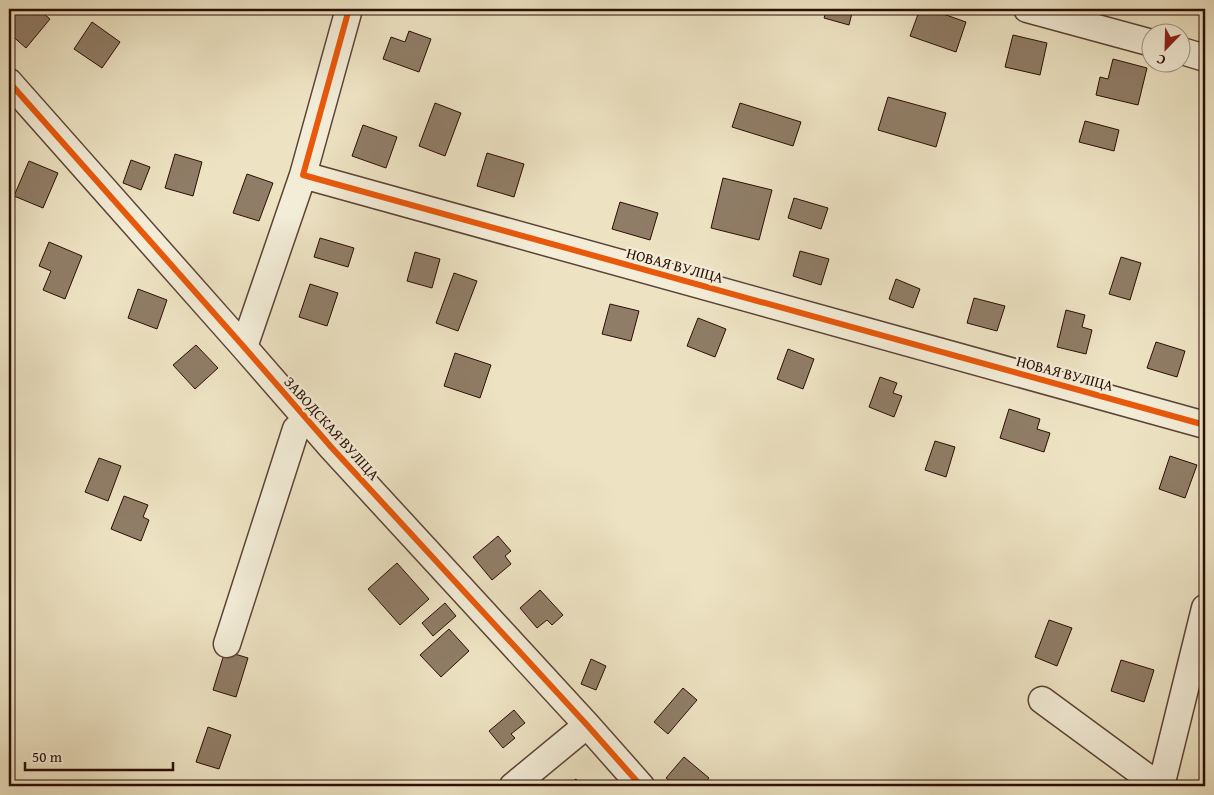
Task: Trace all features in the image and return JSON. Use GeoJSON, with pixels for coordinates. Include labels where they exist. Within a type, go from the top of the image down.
{"type":"FeatureCollection","features":[{"type":"Feature","properties":{"kind":"street"},"geometry":{"type":"LineString","coordinates":[[244,347],[303,175],[349,9]]}},
{"type":"Feature","properties":{"kind":"street"},"geometry":{"type":"LineString","coordinates":[[1027,9],[1142,40]]}},
{"type":"Feature","properties":{"kind":"street"},"geometry":{"type":"LineString","coordinates":[[1192,54],[1205,58]]}},
{"type":"Feature","properties":{"kind":"street","name":"ЗАВОДСКАЯ ВУЛІЦА"},"geometry":{"type":"LineString","coordinates":[[9,82],[307,420],[641,786]]}},
{"type":"Feature","properties":{"kind":"street","name":"НОВАЯ ВУЛІЦА"},"geometry":{"type":"LineString","coordinates":[[303,175],[1205,424]]}},
{"type":"Feature","properties":{"kind":"street"},"geometry":{"type":"LineString","coordinates":[[227,644],[296,429],[307,420]]}},
{"type":"Feature","properties":{"kind":"street"},"geometry":{"type":"LineString","coordinates":[[1042,700],[1160,786],[1205,608]]}},
{"type":"Feature","properties":{"kind":"street"},"geometry":{"type":"LineString","coordinates":[[513,786],[587,725]]}},
{"type":"Feature","properties":{"kind":"building"},"geometry":{"type":"Polygon","coordinates":[[[19,9],[38,9],[50,19],[26,48],[9,33],[9,21],[19,9]]]}},
{"type":"Feature","properties":{"kind":"building"},"geometry":{"type":"Polygon","coordinates":[[[827,9],[853,9],[849,25],[824,18],[827,9]]]}},
{"type":"Feature","properties":{"kind":"building"},"geometry":{"type":"Polygon","coordinates":[[[920,9],[929,9],[966,22],[956,52],[910,36],[920,9]]]}},
{"type":"Feature","properties":{"kind":"building"},"geometry":{"type":"Polygon","coordinates":[[[92,22],[120,42],[102,68],[74,49],[92,22]]]}},
{"type":"Feature","properties":{"kind":"building"},"geometry":{"type":"Polygon","coordinates":[[[409,31],[431,39],[419,72],[383,59],[391,37],[405,42],[409,31]]]}},
{"type":"Feature","properties":{"kind":"building"},"geometry":{"type":"Polygon","coordinates":[[[1013,35],[1047,43],[1040,75],[1005,67],[1013,35]]]}},
{"type":"Feature","properties":{"kind":"building"},"geometry":{"type":"Polygon","coordinates":[[[1113,59],[1142,67],[1142,72],[1146,72],[1138,105],[1096,95],[1100,77],[1108,79],[1113,59]]]}},
{"type":"Feature","properties":{"kind":"building"},"geometry":{"type":"Polygon","coordinates":[[[888,97],[946,113],[936,147],[878,130],[888,97]]]}},
{"type":"Feature","properties":{"kind":"building"},"geometry":{"type":"Polygon","coordinates":[[[435,103],[461,113],[445,156],[419,146],[435,103]]]}},
{"type":"Feature","properties":{"kind":"building"},"geometry":{"type":"Polygon","coordinates":[[[740,103],[801,122],[793,146],[732,127],[740,103]]]}},
{"type":"Feature","properties":{"kind":"building"},"geometry":{"type":"Polygon","coordinates":[[[1085,121],[1119,130],[1114,151],[1079,142],[1085,121]]]}},
{"type":"Feature","properties":{"kind":"building"},"geometry":{"type":"Polygon","coordinates":[[[363,125],[397,137],[386,168],[352,156],[363,125]]]}},
{"type":"Feature","properties":{"kind":"building"},"geometry":{"type":"Polygon","coordinates":[[[487,153],[524,164],[514,197],[477,186],[487,153]]]}},
{"type":"Feature","properties":{"kind":"building"},"geometry":{"type":"Polygon","coordinates":[[[175,154],[202,162],[193,196],[165,188],[175,154]]]}},
{"type":"Feature","properties":{"kind":"building"},"geometry":{"type":"Polygon","coordinates":[[[131,160],[150,167],[141,190],[123,183],[131,160]]]}},
{"type":"Feature","properties":{"kind":"building"},"geometry":{"type":"Polygon","coordinates":[[[29,161],[58,173],[43,208],[14,196],[29,161]]]}},
{"type":"Feature","properties":{"kind":"building"},"geometry":{"type":"Polygon","coordinates":[[[247,174],[273,183],[259,221],[233,213],[247,174]]]}},
{"type":"Feature","properties":{"kind":"building"},"geometry":{"type":"Polygon","coordinates":[[[723,178],[772,190],[759,240],[711,228],[723,178]]]}},
{"type":"Feature","properties":{"kind":"building"},"geometry":{"type":"Polygon","coordinates":[[[794,198],[828,208],[821,229],[788,218],[794,198]]]}},
{"type":"Feature","properties":{"kind":"building"},"geometry":{"type":"Polygon","coordinates":[[[620,202],[658,213],[650,240],[612,229],[620,202]]]}},
{"type":"Feature","properties":{"kind":"building"},"geometry":{"type":"Polygon","coordinates":[[[320,238],[354,248],[348,267],[314,257],[320,238]]]}},
{"type":"Feature","properties":{"kind":"building"},"geometry":{"type":"Polygon","coordinates":[[[49,242],[82,256],[65,299],[43,290],[51,271],[39,266],[49,242]]]}},
{"type":"Feature","properties":{"kind":"building"},"geometry":{"type":"Polygon","coordinates":[[[800,251],[829,259],[821,285],[793,276],[800,251]]]}},
{"type":"Feature","properties":{"kind":"building"},"geometry":{"type":"Polygon","coordinates":[[[415,252],[440,259],[432,288],[407,281],[415,252]]]}},
{"type":"Feature","properties":{"kind":"building"},"geometry":{"type":"Polygon","coordinates":[[[1121,257],[1141,263],[1130,300],[1109,294],[1121,257]]]}},
{"type":"Feature","properties":{"kind":"building"},"geometry":{"type":"Polygon","coordinates":[[[454,273],[477,281],[458,331],[436,323],[454,273]]]}},
{"type":"Feature","properties":{"kind":"building"},"geometry":{"type":"Polygon","coordinates":[[[896,279],[920,289],[913,308],[889,299],[896,279]]]}},
{"type":"Feature","properties":{"kind":"building"},"geometry":{"type":"Polygon","coordinates":[[[310,284],[338,293],[327,326],[299,317],[310,284]]]}},
{"type":"Feature","properties":{"kind":"building"},"geometry":{"type":"Polygon","coordinates":[[[138,289],[167,300],[157,329],[128,318],[138,289]]]}},
{"type":"Feature","properties":{"kind":"building"},"geometry":{"type":"Polygon","coordinates":[[[974,298],[1005,306],[997,331],[967,323],[974,298]]]}},
{"type":"Feature","properties":{"kind":"building"},"geometry":{"type":"Polygon","coordinates":[[[610,304],[639,311],[631,341],[602,334],[610,304]]]}},
{"type":"Feature","properties":{"kind":"building"},"geometry":{"type":"Polygon","coordinates":[[[1066,310],[1085,315],[1082,327],[1092,330],[1086,354],[1057,347],[1066,310]]]}},
{"type":"Feature","properties":{"kind":"building"},"geometry":{"type":"Polygon","coordinates":[[[698,318],[726,329],[715,357],[687,346],[698,318]]]}},
{"type":"Feature","properties":{"kind":"building"},"geometry":{"type":"Polygon","coordinates":[[[1156,342],[1185,351],[1177,377],[1147,368],[1156,342]]]}},
{"type":"Feature","properties":{"kind":"building"},"geometry":{"type":"Polygon","coordinates":[[[196,345],[218,368],[195,389],[173,365],[196,345]]]}},
{"type":"Feature","properties":{"kind":"building"},"geometry":{"type":"Polygon","coordinates":[[[788,349],[814,359],[803,389],[777,379],[788,349]]]}},
{"type":"Feature","properties":{"kind":"building"},"geometry":{"type":"Polygon","coordinates":[[[455,353],[491,365],[480,398],[444,386],[455,353]]]}},
{"type":"Feature","properties":{"kind":"building"},"geometry":{"type":"Polygon","coordinates":[[[880,377],[897,383],[893,393],[902,396],[894,417],[869,407],[880,377]]]}},
{"type":"Feature","properties":{"kind":"building"},"geometry":{"type":"Polygon","coordinates":[[[1009,409],[1040,419],[1037,429],[1050,433],[1044,452],[1000,438],[1009,409]]]}},
{"type":"Feature","properties":{"kind":"building"},"geometry":{"type":"Polygon","coordinates":[[[935,441],[955,447],[946,477],[925,470],[935,441]]]}},
{"type":"Feature","properties":{"kind":"building"},"geometry":{"type":"Polygon","coordinates":[[[1170,456],[1197,465],[1185,498],[1159,489],[1170,456]]]}},
{"type":"Feature","properties":{"kind":"building"},"geometry":{"type":"Polygon","coordinates":[[[99,458],[121,466],[108,501],[85,492],[99,458]]]}},
{"type":"Feature","properties":{"kind":"building"},"geometry":{"type":"Polygon","coordinates":[[[124,496],[148,505],[143,517],[149,520],[141,541],[111,529],[124,496]]]}},
{"type":"Feature","properties":{"kind":"building"},"geometry":{"type":"Polygon","coordinates":[[[498,536],[511,551],[505,556],[511,564],[492,580],[473,557],[498,536]]]}},
{"type":"Feature","properties":{"kind":"building"},"geometry":{"type":"Polygon","coordinates":[[[397,563],[429,599],[400,625],[368,589],[397,563]]]}},
{"type":"Feature","properties":{"kind":"building"},"geometry":{"type":"Polygon","coordinates":[[[540,590],[563,615],[552,625],[547,620],[537,628],[520,608],[540,590]]]}},
{"type":"Feature","properties":{"kind":"building"},"geometry":{"type":"Polygon","coordinates":[[[445,603],[456,616],[433,636],[422,623],[445,603]]]}},
{"type":"Feature","properties":{"kind":"building"},"geometry":{"type":"Polygon","coordinates":[[[1049,620],[1072,628],[1057,666],[1035,657],[1049,620]]]}},
{"type":"Feature","properties":{"kind":"building"},"geometry":{"type":"Polygon","coordinates":[[[449,629],[469,651],[441,677],[420,655],[449,629]]]}},
{"type":"Feature","properties":{"kind":"building"},"geometry":{"type":"Polygon","coordinates":[[[225,651],[248,658],[236,697],[213,690],[225,651]]]}},
{"type":"Feature","properties":{"kind":"building"},"geometry":{"type":"Polygon","coordinates":[[[591,659],[606,666],[596,690],[581,684],[591,659]]]}},
{"type":"Feature","properties":{"kind":"building"},"geometry":{"type":"Polygon","coordinates":[[[1121,660],[1154,670],[1144,702],[1111,691],[1121,660]]]}},
{"type":"Feature","properties":{"kind":"building"},"geometry":{"type":"Polygon","coordinates":[[[683,688],[697,700],[668,734],[654,722],[683,688]]]}},
{"type":"Feature","properties":{"kind":"building"},"geometry":{"type":"Polygon","coordinates":[[[514,710],[525,723],[511,734],[515,738],[503,748],[489,731],[514,710]]]}},
{"type":"Feature","properties":{"kind":"building"},"geometry":{"type":"Polygon","coordinates":[[[208,727],[231,735],[219,769],[196,762],[208,727]]]}},
{"type":"Feature","properties":{"kind":"building"},"geometry":{"type":"Polygon","coordinates":[[[684,757],[709,778],[703,786],[676,786],[666,778],[684,757]]]}},
{"type":"Feature","properties":{"kind":"building"},"geometry":{"type":"Polygon","coordinates":[[[576,779],[582,786],[567,786],[576,779]]]}},
{"type":"Feature","properties":{"kind":"cycle path"},"geometry":{"type":"LineString","coordinates":[[349,9],[303,175],[1205,425]]}},
{"type":"Feature","properties":{"kind":"cycle path"},"geometry":{"type":"LineString","coordinates":[[9,82],[332,448],[641,786]]}}]}
